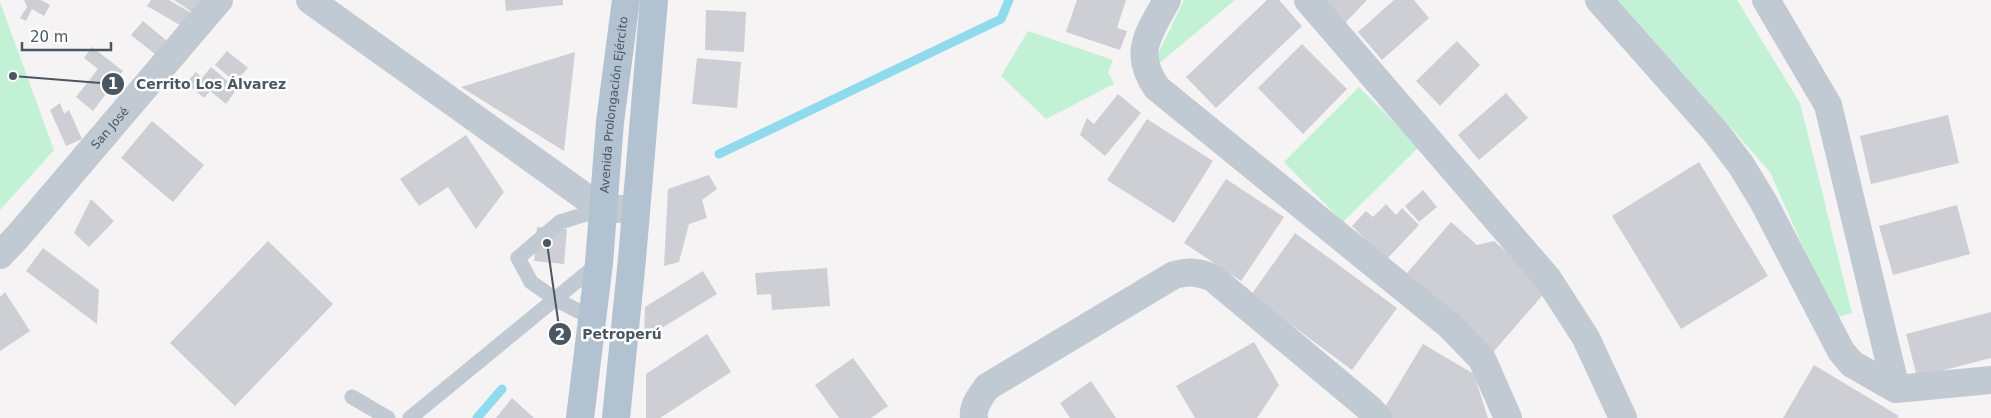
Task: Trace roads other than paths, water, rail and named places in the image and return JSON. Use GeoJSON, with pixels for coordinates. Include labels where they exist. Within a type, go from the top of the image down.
{"type":"FeatureCollection","features":[{"type":"Feature","properties":{"kind":"main road","name":"Avenida Prolongación Ejército"},"geometry":{"type":"LineString","coordinates":[[580,418],[599,263],[610,122],[626,0]]}},
{"type":"Feature","properties":{"kind":"main road"},"geometry":{"type":"LineString","coordinates":[[616,418],[654,0]]}},
{"type":"Feature","properties":{"kind":"street","name":"San José"},"geometry":{"type":"LineString","coordinates":[[0,255],[219,0]]}},
{"type":"Feature","properties":{"kind":"street"},"geometry":{"type":"LineString","coordinates":[[310,0],[602,209],[636,209]]}},
{"type":"Feature","properties":{"kind":"street"},"geometry":{"type":"LineString","coordinates":[[1167,0],[1148,34],[1144,47],[1144,62],[1149,76],[1157,88],[1450,326],[1482,359],[1508,418]]}},
{"type":"Feature","properties":{"kind":"street"},"geometry":{"type":"LineString","coordinates":[[1308,0],[1548,279],[1586,338],[1623,418]]}},
{"type":"Feature","properties":{"kind":"street"},"geometry":{"type":"LineString","coordinates":[[1599,0],[1715,131],[1741,165],[1764,201],[1841,351],[1852,364],[1896,389],[1991,380]]}},
{"type":"Feature","properties":{"kind":"street"},"geometry":{"type":"LineString","coordinates":[[1766,0],[1828,105],[1896,389]]}},
{"type":"Feature","properties":{"kind":"street"},"geometry":{"type":"LineString","coordinates":[[974,418],[973,412],[979,398],[988,387],[1174,275],[1187,272],[1200,273],[1213,278],[1370,409],[1378,418]]}},
{"type":"Feature","properties":{"kind":"lane"},"geometry":{"type":"LineString","coordinates":[[592,318],[555,299],[531,282],[518,258],[560,222],[602,209]]}},
{"type":"Feature","properties":{"kind":"lane"},"geometry":{"type":"LineString","coordinates":[[410,418],[599,263]]}},
{"type":"Feature","properties":{"kind":"lane"},"geometry":{"type":"LineString","coordinates":[[352,397],[388,418]]}},
{"type":"Feature","properties":{"kind":"waterway"},"geometry":{"type":"LineString","coordinates":[[719,154],[1001,19],[1009,0]]}},
{"type":"Feature","properties":{"kind":"waterway"},"geometry":{"type":"LineString","coordinates":[[477,418],[502,389]]}},
{"type":"Feature","properties":{"kind":"place","name":"Cerrito Los Álvarez"},"geometry":{"type":"Point","coordinates":[13,76]}},
{"type":"Feature","properties":{"kind":"place","name":"Petroperú"},"geometry":{"type":"Point","coordinates":[547,243]}}]}
